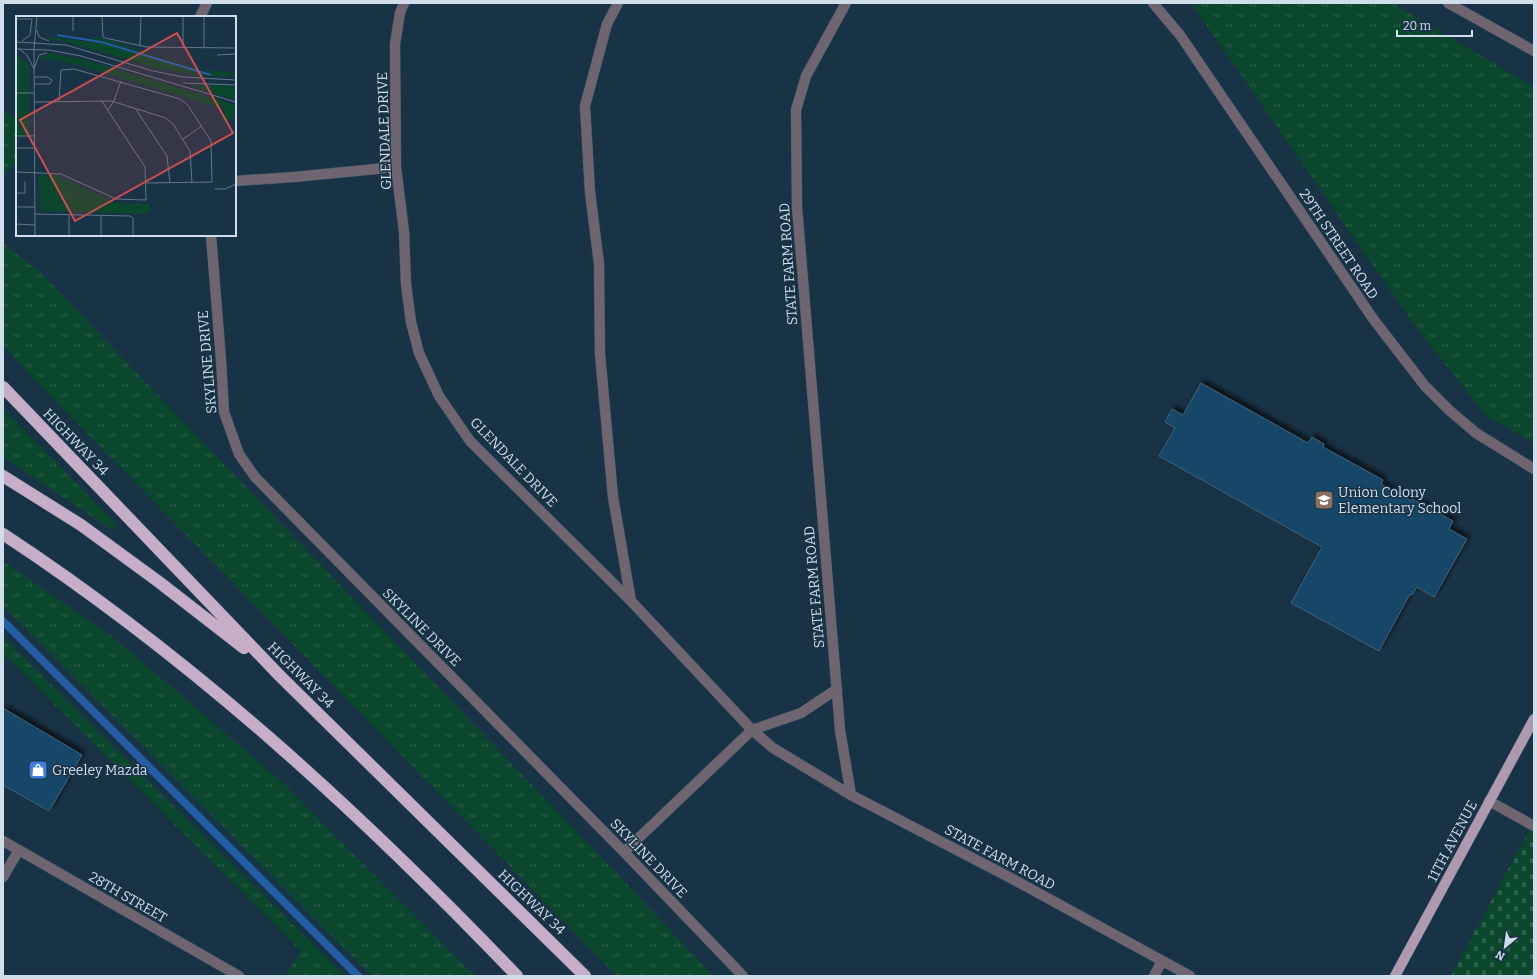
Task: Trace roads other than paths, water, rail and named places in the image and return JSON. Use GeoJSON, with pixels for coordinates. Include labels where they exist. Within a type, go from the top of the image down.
{"type":"FeatureCollection","features":[{"type":"Feature","properties":{"kind":"highway","name":"HIGHWAY 34"},"geometry":{"type":"LineString","coordinates":[[3,387],[280,676],[585,976]]}},
{"type":"Feature","properties":{"kind":"highway"},"geometry":{"type":"LineString","coordinates":[[3,476],[81,525],[165,586],[280,676]]}},
{"type":"Feature","properties":{"kind":"highway"},"geometry":{"type":"LineString","coordinates":[[3,534],[42,559],[136,628],[239,711],[341,801],[465,922],[517,976]]}},
{"type":"Feature","properties":{"kind":"main road","name":"11TH AVENUE"},"geometry":{"type":"LineString","coordinates":[[1395,976],[1534,719]]}},
{"type":"Feature","properties":{"kind":"street"},"geometry":{"type":"LineString","coordinates":[[200,16],[207,3]]}},
{"type":"Feature","properties":{"kind":"street","name":"GLENDALE DRIVE"},"geometry":{"type":"LineString","coordinates":[[404,3],[400,13],[395,44],[396,167],[404,232],[406,284],[411,322],[419,353],[438,396],[470,441],[632,601],[752,730],[773,748],[850,795]]}},
{"type":"Feature","properties":{"kind":"street"},"geometry":{"type":"LineString","coordinates":[[618,3],[607,24],[585,106],[590,192],[599,264],[600,354],[613,497],[632,601]]}},
{"type":"Feature","properties":{"kind":"street","name":"STATE FARM ROAD"},"geometry":{"type":"LineString","coordinates":[[846,3],[806,76],[796,110],[797,213],[840,730],[850,795],[1009,877],[1190,976]]}},
{"type":"Feature","properties":{"kind":"street","name":"29TH STREET ROAD"},"geometry":{"type":"LineString","coordinates":[[1154,3],[1180,35],[1374,320],[1425,386],[1449,410],[1476,433],[1534,469]]}},
{"type":"Feature","properties":{"kind":"street"},"geometry":{"type":"LineString","coordinates":[[1448,3],[1534,52]]}},
{"type":"Feature","properties":{"kind":"street"},"geometry":{"type":"LineString","coordinates":[[236,181],[396,167]]}},
{"type":"Feature","properties":{"kind":"street","name":"SKYLINE DRIVE"},"geometry":{"type":"LineString","coordinates":[[211,236],[224,412],[239,454],[247,466],[255,477],[624,852],[743,976]]}},
{"type":"Feature","properties":{"kind":"street"},"geometry":{"type":"LineString","coordinates":[[624,852],[752,730],[801,713],[837,689]]}},
{"type":"Feature","properties":{"kind":"street"},"geometry":{"type":"LineString","coordinates":[[1489,801],[1534,826]]}},
{"type":"Feature","properties":{"kind":"street","name":"28TH STREET"},"geometry":{"type":"LineString","coordinates":[[3,841],[239,976]]}},
{"type":"Feature","properties":{"kind":"street"},"geometry":{"type":"LineString","coordinates":[[3,877],[19,850]]}},
{"type":"Feature","properties":{"kind":"street"},"geometry":{"type":"LineString","coordinates":[[1154,976],[1162,962]]}},
{"type":"Feature","properties":{"kind":"waterway"},"geometry":{"type":"LineString","coordinates":[[3,621],[358,976]]}},
{"type":"Feature","properties":{"kind":"place","name":"Union Colony Elementary School"},"geometry":{"type":"Point","coordinates":[1324,500]}},
{"type":"Feature","properties":{"kind":"place","name":"Greeley Mazda"},"geometry":{"type":"Point","coordinates":[38,770]}}]}
